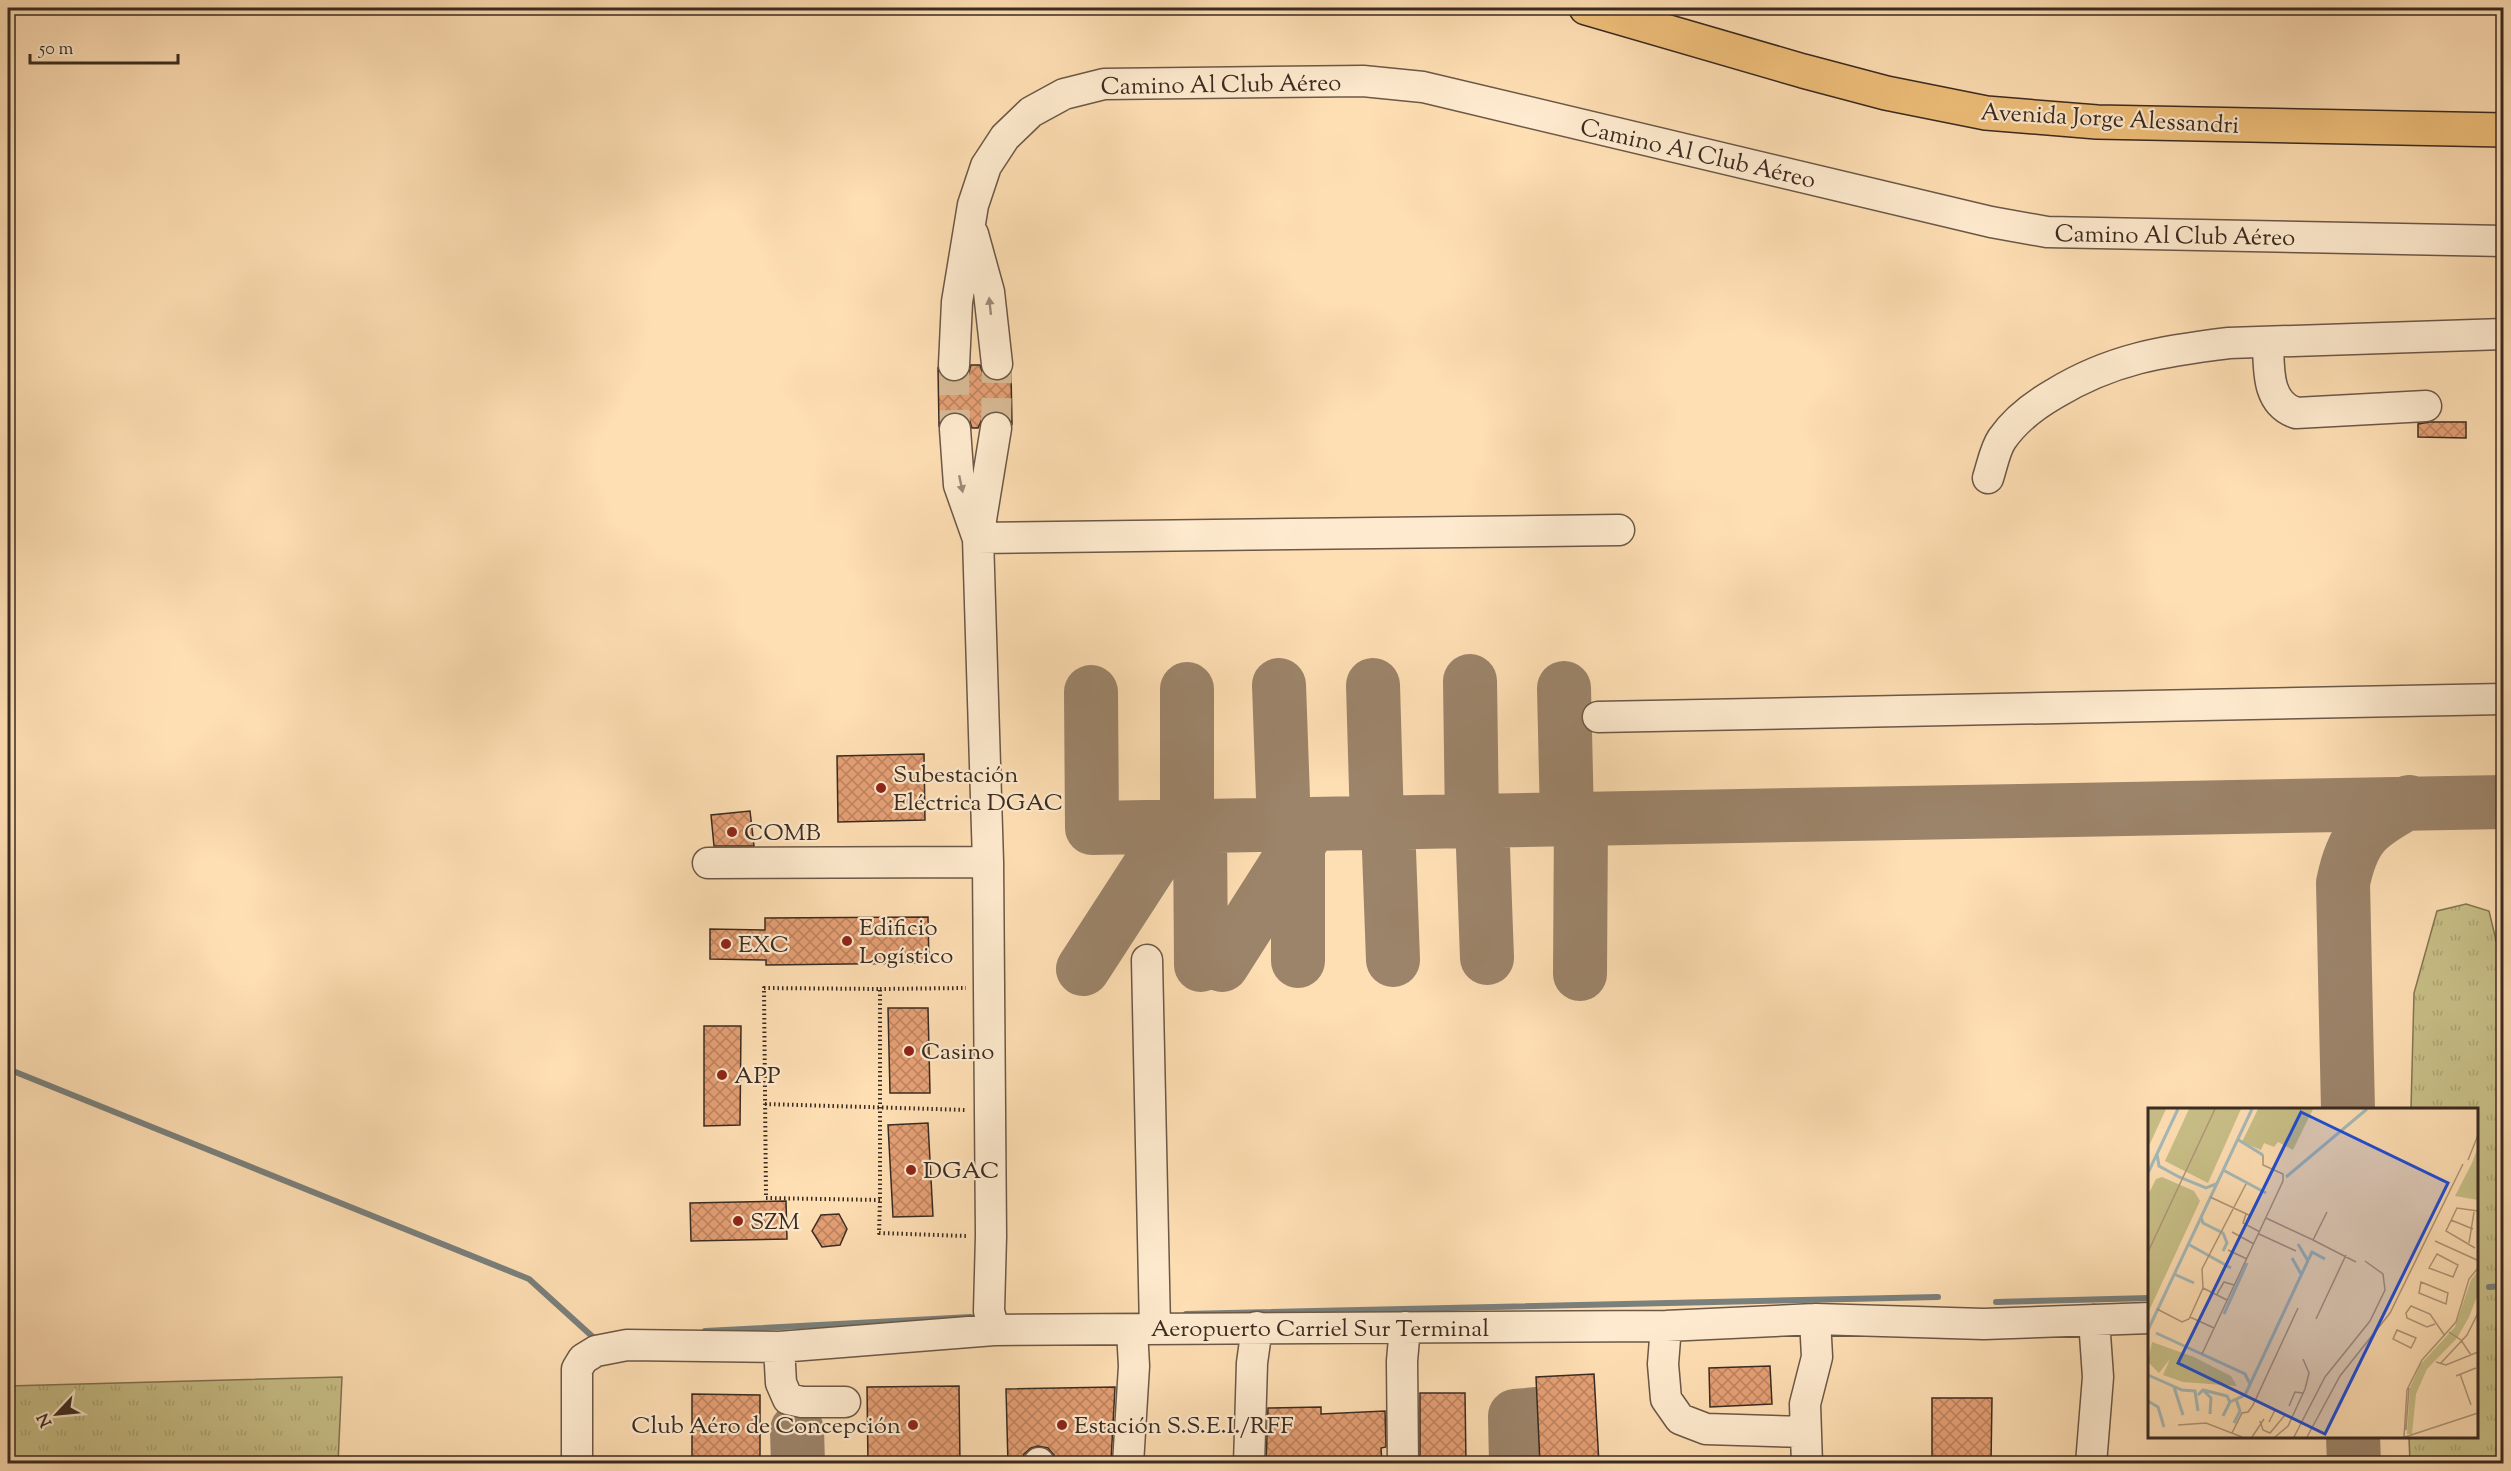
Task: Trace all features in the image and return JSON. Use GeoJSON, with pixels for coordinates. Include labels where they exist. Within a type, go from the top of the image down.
{"type":"FeatureCollection","features":[{"type":"Feature","properties":{"kind":"highway","name":"Avenida Jorge Alessandri"},"geometry":{"type":"LineString","coordinates":[[1586,8],[1886,93],[1986,113],[2097,122],[2504,130]]}},
{"type":"Feature","properties":{"kind":"street","name":"Camino Al Club Aéreo"},"geometry":{"type":"LineString","coordinates":[[954,365],[957,302],[970,226],[978,185],[995,151],[1011,130],[1031,112],[1064,94],[1104,84],[1363,81],[1423,87],[2019,228],[2076,234],[2504,241]]}},
{"type":"Feature","properties":{"kind":"street","name":"Camino Al Club Aéreo"},"geometry":{"type":"LineString","coordinates":[[970,226],[989,292],[997,364]]}},
{"type":"Feature","properties":{"kind":"street"},"geometry":{"type":"LineString","coordinates":[[1988,478],[2001,439],[2033,406],[2083,376],[2126,360],[2187,348],[2268,342],[2504,334]]}},
{"type":"Feature","properties":{"kind":"street"},"geometry":{"type":"LineString","coordinates":[[2268,342],[2270,381],[2275,396],[2287,410],[2296,413],[2426,406]]}},
{"type":"Feature","properties":{"kind":"street"},"geometry":{"type":"LineString","coordinates":[[994,1330],[988,1311],[991,1236],[988,862],[978,538],[996,428]]}},
{"type":"Feature","properties":{"kind":"street"},"geometry":{"type":"LineString","coordinates":[[956,429],[959,485],[978,538]]}},
{"type":"Feature","properties":{"kind":"street"},"geometry":{"type":"LineString","coordinates":[[978,538],[1619,530]]}},
{"type":"Feature","properties":{"kind":"street"},"geometry":{"type":"LineString","coordinates":[[1598,717],[2504,699]]}},
{"type":"Feature","properties":{"kind":"street"},"geometry":{"type":"LineString","coordinates":[[708,864],[988,862]]}},
{"type":"Feature","properties":{"kind":"street"},"geometry":{"type":"LineString","coordinates":[[1128,1464],[1134,1366],[1143,1329],[1147,960]]}},
{"type":"Feature","properties":{"kind":"street","name":"Aeropuerto Carriel Sur Terminal"},"geometry":{"type":"LineString","coordinates":[[577,1464],[576,1368],[583,1359],[597,1351],[627,1345],[779,1347],[994,1330],[1666,1326],[1815,1319],[1965,1323],[2148,1318]]}},
{"type":"Feature","properties":{"kind":"street"},"geometry":{"type":"LineString","coordinates":[[1807,1464],[1805,1404],[1817,1357],[1815,1319]]}},
{"type":"Feature","properties":{"kind":"street"},"geometry":{"type":"LineString","coordinates":[[2091,1464],[2098,1377],[2094,1320]]}},
{"type":"Feature","properties":{"kind":"street"},"geometry":{"type":"LineString","coordinates":[[1666,1326],[1663,1364],[1666,1399],[1680,1419],[1706,1429],[1806,1432]]}},
{"type":"Feature","properties":{"kind":"street"},"geometry":{"type":"LineString","coordinates":[[1250,1464],[1252,1363],[1257,1327]]}},
{"type":"Feature","properties":{"kind":"street"},"geometry":{"type":"LineString","coordinates":[[1403,1464],[1402,1361],[1405,1327]]}},
{"type":"Feature","properties":{"kind":"street"},"geometry":{"type":"LineString","coordinates":[[779,1347],[781,1383],[788,1399],[802,1402],[845,1402]]}},
{"type":"Feature","properties":{"kind":"path"},"geometry":{"type":"LineString","coordinates":[[880,1200],[766,1198],[764,988],[988,988]]}},
{"type":"Feature","properties":{"kind":"path"},"geometry":{"type":"LineString","coordinates":[[880,989],[879,1233],[991,1236]]}},
{"type":"Feature","properties":{"kind":"path"},"geometry":{"type":"LineString","coordinates":[[765,1104],[989,1110]]}},
{"type":"Feature","properties":{"kind":"green space"},"geometry":{"type":"Polygon","coordinates":[[[2466,904],[2489,911],[2503,969],[2503,1463],[2410,1463],[2409,1438],[2478,1438],[2478,1108],[2411,1108],[2414,993],[2437,911],[2466,904]]]}},
{"type":"Feature","properties":{"kind":"green space"},"geometry":{"type":"Polygon","coordinates":[[[342,1377],[338,1463],[8,1463],[8,1386],[342,1377]]]}},
{"type":"Feature","properties":{"kind":"building"},"geometry":{"type":"Polygon","coordinates":[[[971,365],[980,365],[983,374],[991,380],[999,381],[1011,373],[1012,423],[1007,415],[998,411],[989,412],[983,417],[978,428],[972,428],[969,419],[963,414],[954,412],[945,415],[939,425],[938,369],[944,379],[954,382],[961,381],[968,375],[971,365]]]}},
{"type":"Feature","properties":{"kind":"building"},"geometry":{"type":"Polygon","coordinates":[[[2466,422],[2466,438],[2418,437],[2418,424],[2466,422]]]}},
{"type":"Feature","properties":{"kind":"building","name":"Subestación Eléctrica DGAC"},"geometry":{"type":"Polygon","coordinates":[[[924,754],[925,820],[838,822],[837,756],[924,754]]]}},
{"type":"Feature","properties":{"kind":"building","name":"COMB"},"geometry":{"type":"Polygon","coordinates":[[[750,811],[754,846],[714,846],[711,815],[750,811]]]}},
{"type":"Feature","properties":{"kind":"building","name":"Edificio Logístico"},"geometry":{"type":"Polygon","coordinates":[[[928,917],[929,963],[766,965],[766,960],[710,959],[710,929],[765,930],[765,918],[928,917]]]}},
{"type":"Feature","properties":{"kind":"building","name":"Casino"},"geometry":{"type":"Polygon","coordinates":[[[888,1008],[928,1008],[930,1093],[890,1093],[888,1008]]]}},
{"type":"Feature","properties":{"kind":"building","name":"APP"},"geometry":{"type":"Polygon","coordinates":[[[704,1026],[741,1026],[740,1125],[704,1126],[704,1026]]]}},
{"type":"Feature","properties":{"kind":"building","name":"DGAC"},"geometry":{"type":"Polygon","coordinates":[[[928,1123],[933,1216],[893,1217],[888,1125],[928,1123]]]}},
{"type":"Feature","properties":{"kind":"building","name":"SZM"},"geometry":{"type":"Polygon","coordinates":[[[786,1201],[787,1239],[691,1241],[690,1203],[786,1201]]]}},
{"type":"Feature","properties":{"kind":"building"},"geometry":{"type":"Polygon","coordinates":[[[839,1214],[847,1229],[840,1245],[822,1247],[812,1231],[821,1215],[839,1214]]]}},
{"type":"Feature","properties":{"kind":"building"},"geometry":{"type":"Polygon","coordinates":[[[1770,1366],[1772,1404],[1710,1407],[1709,1368],[1770,1366]]]}},
{"type":"Feature","properties":{"kind":"building"},"geometry":{"type":"Polygon","coordinates":[[[1594,1374],[1599,1464],[1540,1464],[1536,1377],[1594,1374]]]}},
{"type":"Feature","properties":{"kind":"building","name":"Club Aéro de Concepción"},"geometry":{"type":"Polygon","coordinates":[[[959,1386],[960,1464],[868,1464],[867,1387],[959,1386]]]}},
{"type":"Feature","properties":{"kind":"building","name":"Estación S.S.E.I./RFF"},"geometry":{"type":"Polygon","coordinates":[[[1115,1387],[1111,1461],[1056,1463],[1054,1455],[1048,1448],[1038,1446],[1024,1454],[1022,1464],[1008,1464],[1006,1389],[1115,1387]]]}},
{"type":"Feature","properties":{"kind":"building"},"geometry":{"type":"Polygon","coordinates":[[[1420,1393],[1465,1393],[1466,1464],[1420,1464],[1420,1393]]]}},
{"type":"Feature","properties":{"kind":"building"},"geometry":{"type":"Polygon","coordinates":[[[692,1394],[760,1395],[760,1464],[692,1464],[692,1394]]]}},
{"type":"Feature","properties":{"kind":"building"},"geometry":{"type":"Polygon","coordinates":[[[1932,1398],[1992,1398],[1991,1464],[1932,1464],[1932,1398]]]}},
{"type":"Feature","properties":{"kind":"building"},"geometry":{"type":"Polygon","coordinates":[[[1321,1407],[1321,1414],[1385,1411],[1386,1447],[1381,1448],[1382,1464],[1266,1464],[1268,1408],[1321,1407]]]}},
{"type":"Feature","properties":{"kind":"waterway"},"geometry":{"type":"LineString","coordinates":[[8,1069],[529,1279],[594,1338],[599,1337]]}},
{"type":"Feature","properties":{"kind":"waterway"},"geometry":{"type":"LineString","coordinates":[[2489,1287],[2504,1286]]}},
{"type":"Feature","properties":{"kind":"waterway"},"geometry":{"type":"LineString","coordinates":[[1186,1314],[1938,1297]]}},
{"type":"Feature","properties":{"kind":"waterway"},"geometry":{"type":"LineString","coordinates":[[1996,1302],[2148,1298]]}},
{"type":"Feature","properties":{"kind":"waterway"},"geometry":{"type":"LineString","coordinates":[[705,1331],[971,1317]]}},
{"type":"Feature","properties":{"kind":"taxiway"},"geometry":{"type":"LineString","coordinates":[[1470,681],[1472,822]]}},
{"type":"Feature","properties":{"kind":"taxiway"},"geometry":{"type":"LineString","coordinates":[[1279,685],[1284,826]]}},
{"type":"Feature","properties":{"kind":"taxiway"},"geometry":{"type":"LineString","coordinates":[[1373,685],[1377,823]]}},
{"type":"Feature","properties":{"kind":"taxiway"},"geometry":{"type":"LineString","coordinates":[[1564,688],[1567,819]]}},
{"type":"Feature","properties":{"kind":"taxiway"},"geometry":{"type":"LineString","coordinates":[[1187,689],[1187,827]]}},
{"type":"Feature","properties":{"kind":"taxiway"},"geometry":{"type":"LineString","coordinates":[[1091,692],[1092,828],[2504,802]]}},
{"type":"Feature","properties":{"kind":"taxiway"},"geometry":{"type":"LineString","coordinates":[[2348,1108],[2343,883],[2352,853],[2364,833],[2382,818],[2409,802]]}},
{"type":"Feature","properties":{"kind":"taxiway"},"geometry":{"type":"LineString","coordinates":[[1580,974],[1581,820]]}},
{"type":"Feature","properties":{"kind":"taxiway"},"geometry":{"type":"LineString","coordinates":[[1482,821],[1487,958]]}},
{"type":"Feature","properties":{"kind":"taxiway"},"geometry":{"type":"LineString","coordinates":[[1388,824],[1393,960]]}},
{"type":"Feature","properties":{"kind":"taxiway"},"geometry":{"type":"LineString","coordinates":[[1222,965],[1311,825]]}},
{"type":"Feature","properties":{"kind":"taxiway"},"geometry":{"type":"LineString","coordinates":[[1083,969],[1175,827]]}},
{"type":"Feature","properties":{"kind":"taxiway"},"geometry":{"type":"LineString","coordinates":[[1200,827],[1201,965]]}},
{"type":"Feature","properties":{"kind":"taxiway"},"geometry":{"type":"LineString","coordinates":[[1298,844],[1298,961]]}},
{"type":"Feature","properties":{"kind":"taxiway"},"geometry":{"type":"LineString","coordinates":[[1516,1464],[1515,1416],[1538,1414]]}},
{"type":"Feature","properties":{"kind":"taxiway"},"geometry":{"type":"LineString","coordinates":[[797,1430],[798,1464]]}},
{"type":"Feature","properties":{"kind":"taxiway"},"geometry":{"type":"LineString","coordinates":[[2353,1438],[2354,1464]]}},
{"type":"Feature","properties":{"kind":"tunnel"},"geometry":{"type":"LineString","coordinates":[[996,428],[997,364]]}},
{"type":"Feature","properties":{"kind":"tunnel"},"geometry":{"type":"LineString","coordinates":[[954,365],[955,429]]}},
{"type":"Feature","properties":{"kind":"place","name":"Subestación Eléctrica DGAC"},"geometry":{"type":"Point","coordinates":[881,788]}},
{"type":"Feature","properties":{"kind":"place","name":"COMB"},"geometry":{"type":"Point","coordinates":[732,832]}},
{"type":"Feature","properties":{"kind":"place","name":"Edificio Logístico"},"geometry":{"type":"Point","coordinates":[847,941]}},
{"type":"Feature","properties":{"kind":"place","name":"EXC"},"geometry":{"type":"Point","coordinates":[726,944]}},
{"type":"Feature","properties":{"kind":"place","name":"Casino"},"geometry":{"type":"Point","coordinates":[909,1051]}},
{"type":"Feature","properties":{"kind":"place","name":"APP"},"geometry":{"type":"Point","coordinates":[722,1075]}},
{"type":"Feature","properties":{"kind":"place","name":"DGAC"},"geometry":{"type":"Point","coordinates":[911,1170]}},
{"type":"Feature","properties":{"kind":"place","name":"SZM"},"geometry":{"type":"Point","coordinates":[738,1221]}},
{"type":"Feature","properties":{"kind":"place","name":"Club Aéro de Concepción"},"geometry":{"type":"Point","coordinates":[913,1425]}},
{"type":"Feature","properties":{"kind":"place","name":"Estación S.S.E.I./RFF"},"geometry":{"type":"Point","coordinates":[1062,1425]}}]}
